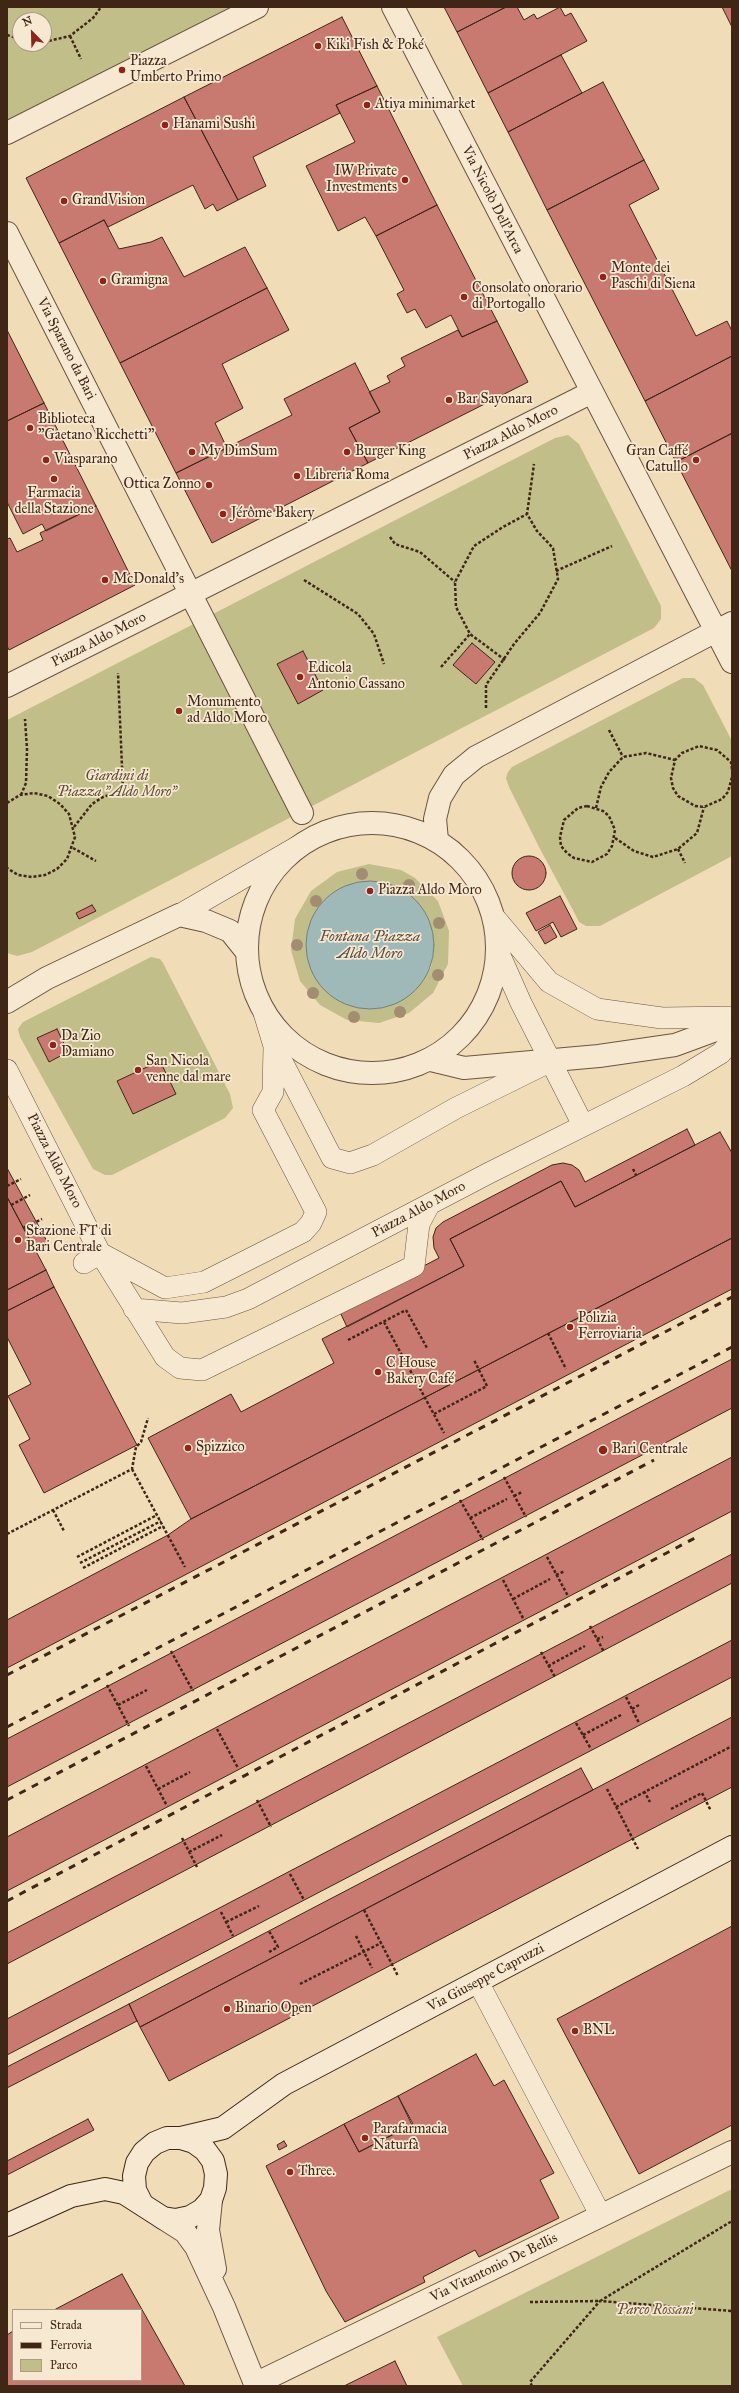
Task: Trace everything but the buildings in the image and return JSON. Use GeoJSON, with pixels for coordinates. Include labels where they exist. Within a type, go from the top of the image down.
{"type":"FeatureCollection","features":[{"type":"Feature","properties":{"kind":"street"},"geometry":{"type":"LineString","coordinates":[[7,133],[257,7]]}},
{"type":"Feature","properties":{"kind":"street","name":"Via Nicolò Dell'Arca"},"geometry":{"type":"LineString","coordinates":[[393,7],[592,392]]}},
{"type":"Feature","properties":{"kind":"street","name":"Via Sparano da Bari"},"geometry":{"type":"LineString","coordinates":[[7,234],[190,594]]}},
{"type":"Feature","properties":{"kind":"street"},"geometry":{"type":"LineString","coordinates":[[592,392],[724,627],[732,662]]}},
{"type":"Feature","properties":{"kind":"street","name":"Piazza Aldo Moro"},"geometry":{"type":"LineString","coordinates":[[7,686],[592,392]]}},
{"type":"Feature","properties":{"kind":"street"},"geometry":{"type":"LineString","coordinates":[[190,594],[302,813]]}},
{"type":"Feature","properties":{"kind":"street"},"geometry":{"type":"LineString","coordinates":[[437,840],[435,819],[440,798],[454,775],[476,757],[724,627]]}},
{"type":"Feature","properties":{"kind":"street"},"geometry":{"type":"LineString","coordinates":[[374,823],[406,827],[437,840],[463,861],[482,887],[495,918],[498,951],[493,984],[479,1015],[458,1040],[431,1060],[395,1072],[356,1073],[320,1063],[288,1042],[264,1013],[251,983],[246,950],[249,923],[257,896],[271,873],[291,852],[314,837],[353,824],[374,823]]}},
{"type":"Feature","properties":{"kind":"street"},"geometry":{"type":"LineString","coordinates":[[7,1002],[47,978],[179,915],[206,921],[230,931],[246,950]]}},
{"type":"Feature","properties":{"kind":"street"},"geometry":{"type":"LineString","coordinates":[[431,1060],[464,1068],[552,1060],[675,1045],[732,1024]]}},
{"type":"Feature","properties":{"kind":"street","name":"Via Giuseppe Capruzzi"},"geometry":{"type":"LineString","coordinates":[[7,2225],[54,2203],[88,2192],[111,2181],[124,2172],[144,2152],[161,2140],[181,2138],[223,2128],[244,2115],[284,2084],[732,1847]]}},
{"type":"Feature","properties":{"kind":"street","name":"Via Giuseppe Capruzzi"},"geometry":{"type":"LineString","coordinates":[[224,2307],[208,2230],[211,2200],[216,2188],[216,2162],[222,2144],[244,2115]]}},
{"type":"Feature","properties":{"kind":"street","name":"Via Giuseppe Capruzzi"},"geometry":{"type":"LineString","coordinates":[[181,2138],[194,2142],[205,2150],[213,2161],[216,2174]]}},
{"type":"Feature","properties":{"kind":"street","name":"Via Giuseppe Capruzzi"},"geometry":{"type":"LineString","coordinates":[[144,2152],[137,2163],[134,2176],[135,2190],[141,2202],[151,2212],[163,2218],[190,2238],[205,2265],[224,2307]]}},
{"type":"Feature","properties":{"kind":"street","name":"Via Vitantonio De Bellis"},"geometry":{"type":"LineString","coordinates":[[256,2385],[732,2152]]}},
{"type":"Feature","properties":{"kind":"street","name":"Via Giuseppe Capruzzi"},"geometry":{"type":"LineString","coordinates":[[88,2192],[115,2190],[141,2202]]}},
{"type":"Feature","properties":{"kind":"street"},"geometry":{"type":"LineString","coordinates":[[163,2218],[176,2220],[190,2217],[202,2210],[211,2200]]}},
{"type":"Feature","properties":{"kind":"street"},"geometry":{"type":"LineString","coordinates":[[224,2307],[256,2385]]}},
{"type":"Feature","properties":{"kind":"lane"},"geometry":{"type":"LineString","coordinates":[[179,915],[314,837]]}},
{"type":"Feature","properties":{"kind":"lane"},"geometry":{"type":"LineString","coordinates":[[495,918],[549,982],[597,1010],[662,1018],[732,1017]]}},
{"type":"Feature","properties":{"kind":"lane"},"geometry":{"type":"LineString","coordinates":[[498,951],[521,1003],[552,1060],[583,1125]]}},
{"type":"Feature","properties":{"kind":"lane"},"geometry":{"type":"LineString","coordinates":[[264,1013],[274,1046],[332,1158],[350,1163],[373,1155],[456,1108],[552,1060]]}},
{"type":"Feature","properties":{"kind":"lane","name":"Piazza Aldo Moro"},"geometry":{"type":"LineString","coordinates":[[134,1309],[182,1313],[226,1307],[248,1300],[583,1125],[683,1076],[721,1053],[732,1040]]}},
{"type":"Feature","properties":{"kind":"lane"},"geometry":{"type":"LineString","coordinates":[[257,1113],[273,1092],[274,1046]]}},
{"type":"Feature","properties":{"kind":"lane","name":"Piazza Aldo Moro"},"geometry":{"type":"LineString","coordinates":[[7,1070],[92,1258],[134,1309],[165,1357],[180,1368],[202,1370],[414,1266],[419,1224],[429,1205]]}},
{"type":"Feature","properties":{"kind":"lane"},"geometry":{"type":"LineString","coordinates":[[257,1113],[298,1092]]}},
{"type":"Feature","properties":{"kind":"lane"},"geometry":{"type":"LineString","coordinates":[[92,1258],[165,1288],[204,1282],[303,1232],[311,1224],[316,1212],[257,1113]]}},
{"type":"Feature","properties":{"kind":"lane"},"geometry":{"type":"LineString","coordinates":[[478,1982],[600,2216]]}},
{"type":"Feature","properties":{"kind":"path"},"geometry":{"type":"LineString","coordinates":[[52,40],[70,36],[93,18],[101,7]]}},
{"type":"Feature","properties":{"kind":"path"},"geometry":{"type":"LineString","coordinates":[[70,36],[83,62]]}},
{"type":"Feature","properties":{"kind":"path"},"geometry":{"type":"LineString","coordinates":[[486,708],[486,685],[505,660],[514,644],[540,613],[558,579],[553,548],[537,531],[527,514],[534,464]]}},
{"type":"Feature","properties":{"kind":"path"},"geometry":{"type":"LineString","coordinates":[[505,660],[470,634],[456,608],[455,582],[474,546],[503,526],[527,514]]}},
{"type":"Feature","properties":{"kind":"path"},"geometry":{"type":"LineString","coordinates":[[390,537],[395,544],[420,552],[455,582]]}},
{"type":"Feature","properties":{"kind":"path"},"geometry":{"type":"LineString","coordinates":[[556,571],[612,546]]}},
{"type":"Feature","properties":{"kind":"path"},"geometry":{"type":"LineString","coordinates":[[304,580],[358,614],[374,634],[384,664]]}},
{"type":"Feature","properties":{"kind":"path"},"geometry":{"type":"LineString","coordinates":[[441,667],[470,634]]}},
{"type":"Feature","properties":{"kind":"path"},"geometry":{"type":"LineString","coordinates":[[74,827],[92,804],[103,797],[123,790],[118,673]]}},
{"type":"Feature","properties":{"kind":"path"},"geometry":{"type":"LineString","coordinates":[[20,795],[26,784],[27,749],[25,719]]}},
{"type":"Feature","properties":{"kind":"path"},"geometry":{"type":"LineString","coordinates":[[609,730],[623,757]]}},
{"type":"Feature","properties":{"kind":"path"},"geometry":{"type":"LineString","coordinates":[[732,769],[731,762],[717,750],[709,746],[690,748],[676,760],[672,769],[673,788],[685,802],[704,807],[722,799],[728,792],[732,777]]}},
{"type":"Feature","properties":{"kind":"path"},"geometry":{"type":"LineString","coordinates":[[596,808],[601,787],[609,772],[623,757],[646,753],[676,760]]}},
{"type":"Feature","properties":{"kind":"path"},"geometry":{"type":"LineString","coordinates":[[7,803],[20,795],[34,794],[48,796],[60,804],[69,814],[74,827],[73,848],[67,859],[58,869],[45,876],[32,877],[18,875],[7,868]]}},
{"type":"Feature","properties":{"kind":"path"},"geometry":{"type":"LineString","coordinates":[[615,838],[634,851],[653,857],[678,849],[697,832],[704,807]]}},
{"type":"Feature","properties":{"kind":"path"},"geometry":{"type":"LineString","coordinates":[[578,808],[596,808],[609,816],[615,830],[615,838],[607,854],[592,862],[574,858],[561,846],[560,828],[570,813],[578,808]]}},
{"type":"Feature","properties":{"kind":"path"},"geometry":{"type":"LineString","coordinates":[[73,848],[96,861]]}},
{"type":"Feature","properties":{"kind":"path"},"geometry":{"type":"LineString","coordinates":[[678,849],[685,863]]}},
{"type":"Feature","properties":{"kind":"path"},"geometry":{"type":"LineString","coordinates":[[633,1169],[636,1175]]}},
{"type":"Feature","properties":{"kind":"path"},"geometry":{"type":"LineString","coordinates":[[7,1186],[21,1179]]}},
{"type":"Feature","properties":{"kind":"path"},"geometry":{"type":"LineString","coordinates":[[11,1205],[30,1195]]}},
{"type":"Feature","properties":{"kind":"path"},"geometry":{"type":"LineString","coordinates":[[23,1228],[42,1219]]}},
{"type":"Feature","properties":{"kind":"path"},"geometry":{"type":"LineString","coordinates":[[403,1304],[428,1348]]}},
{"type":"Feature","properties":{"kind":"path"},"geometry":{"type":"LineString","coordinates":[[348,1340],[406,1310]]}},
{"type":"Feature","properties":{"kind":"path"},"geometry":{"type":"LineString","coordinates":[[384,1322],[444,1433]]}},
{"type":"Feature","properties":{"kind":"path"},"geometry":{"type":"LineString","coordinates":[[548,1333],[566,1369]]}},
{"type":"Feature","properties":{"kind":"path"},"geometry":{"type":"LineString","coordinates":[[434,1414],[487,1386],[474,1360]]}},
{"type":"Feature","properties":{"kind":"path"},"geometry":{"type":"LineString","coordinates":[[148,1418],[141,1442],[136,1447],[132,1470],[185,1567]]}},
{"type":"Feature","properties":{"kind":"path"},"geometry":{"type":"LineString","coordinates":[[7,1534],[132,1470]]}},
{"type":"Feature","properties":{"kind":"path"},"geometry":{"type":"LineString","coordinates":[[504,1477],[526,1517]]}},
{"type":"Feature","properties":{"kind":"path"},"geometry":{"type":"LineString","coordinates":[[514,1496],[522,1492]]}},
{"type":"Feature","properties":{"kind":"path"},"geometry":{"type":"LineString","coordinates":[[470,1518],[507,1499]]}},
{"type":"Feature","properties":{"kind":"path"},"geometry":{"type":"LineString","coordinates":[[460,1500],[483,1540]]}},
{"type":"Feature","properties":{"kind":"path"},"geometry":{"type":"LineString","coordinates":[[53,1510],[64,1531]]}},
{"type":"Feature","properties":{"kind":"path"},"geometry":{"type":"LineString","coordinates":[[77,1557],[157,1515]]}},
{"type":"Feature","properties":{"kind":"path"},"geometry":{"type":"LineString","coordinates":[[80,1563],[161,1521]]}},
{"type":"Feature","properties":{"kind":"path"},"geometry":{"type":"LineString","coordinates":[[83,1568],[163,1526]]}},
{"type":"Feature","properties":{"kind":"path"},"geometry":{"type":"LineString","coordinates":[[547,1557],[568,1596]]}},
{"type":"Feature","properties":{"kind":"path"},"geometry":{"type":"LineString","coordinates":[[556,1575],[565,1572]]}},
{"type":"Feature","properties":{"kind":"path"},"geometry":{"type":"LineString","coordinates":[[513,1599],[550,1579]]}},
{"type":"Feature","properties":{"kind":"path"},"geometry":{"type":"LineString","coordinates":[[503,1580],[524,1620]]}},
{"type":"Feature","properties":{"kind":"path"},"geometry":{"type":"LineString","coordinates":[[590,1626],[604,1652]]}},
{"type":"Feature","properties":{"kind":"path"},"geometry":{"type":"LineString","coordinates":[[598,1640],[603,1637]]}},
{"type":"Feature","properties":{"kind":"path"},"geometry":{"type":"LineString","coordinates":[[548,1666],[585,1646]]}},
{"type":"Feature","properties":{"kind":"path"},"geometry":{"type":"LineString","coordinates":[[171,1651],[193,1691]]}},
{"type":"Feature","properties":{"kind":"path"},"geometry":{"type":"LineString","coordinates":[[541,1652],[555,1677]]}},
{"type":"Feature","properties":{"kind":"path"},"geometry":{"type":"LineString","coordinates":[[107,1685],[129,1726]]}},
{"type":"Feature","properties":{"kind":"path"},"geometry":{"type":"LineString","coordinates":[[118,1705],[147,1690]]}},
{"type":"Feature","properties":{"kind":"path"},"geometry":{"type":"LineString","coordinates":[[626,1697],[640,1723]]}},
{"type":"Feature","properties":{"kind":"path"},"geometry":{"type":"LineString","coordinates":[[632,1709],[639,1705]]}},
{"type":"Feature","properties":{"kind":"path"},"geometry":{"type":"LineString","coordinates":[[583,1735],[621,1715]]}},
{"type":"Feature","properties":{"kind":"path"},"geometry":{"type":"LineString","coordinates":[[576,1723],[591,1749]]}},
{"type":"Feature","properties":{"kind":"path"},"geometry":{"type":"LineString","coordinates":[[217,1729],[238,1768]]}},
{"type":"Feature","properties":{"kind":"path"},"geometry":{"type":"LineString","coordinates":[[616,1807],[732,1746]]}},
{"type":"Feature","properties":{"kind":"path"},"geometry":{"type":"LineString","coordinates":[[146,1766],[167,1806]]}},
{"type":"Feature","properties":{"kind":"path"},"geometry":{"type":"LineString","coordinates":[[158,1789],[190,1772]]}},
{"type":"Feature","properties":{"kind":"path"},"geometry":{"type":"LineString","coordinates":[[607,1789],[638,1850]]}},
{"type":"Feature","properties":{"kind":"path"},"geometry":{"type":"LineString","coordinates":[[644,1791],[650,1802]]}},
{"type":"Feature","properties":{"kind":"path"},"geometry":{"type":"LineString","coordinates":[[671,1809],[702,1793],[712,1811]]}},
{"type":"Feature","properties":{"kind":"path"},"geometry":{"type":"LineString","coordinates":[[257,1800],[271,1827]]}},
{"type":"Feature","properties":{"kind":"path"},"geometry":{"type":"LineString","coordinates":[[189,1852],[222,1835]]}},
{"type":"Feature","properties":{"kind":"path"},"geometry":{"type":"LineString","coordinates":[[182,1838],[197,1867]]}},
{"type":"Feature","properties":{"kind":"path"},"geometry":{"type":"LineString","coordinates":[[290,1874],[304,1900]]}},
{"type":"Feature","properties":{"kind":"path"},"geometry":{"type":"LineString","coordinates":[[226,1922],[259,1906]]}},
{"type":"Feature","properties":{"kind":"path"},"geometry":{"type":"LineString","coordinates":[[364,1910],[398,1976]]}},
{"type":"Feature","properties":{"kind":"path"},"geometry":{"type":"LineString","coordinates":[[220,1912],[233,1936]]}},
{"type":"Feature","properties":{"kind":"path"},"geometry":{"type":"LineString","coordinates":[[269,1931],[278,1947],[269,1952]]}},
{"type":"Feature","properties":{"kind":"path"},"geometry":{"type":"LineString","coordinates":[[356,1936],[372,1968]]}},
{"type":"Feature","properties":{"kind":"path"},"geometry":{"type":"LineString","coordinates":[[300,1984],[381,1943]]}},
{"type":"Feature","properties":{"kind":"path"},"geometry":{"type":"LineString","coordinates":[[532,2386],[530,2382],[600,2302],[732,2221]]}},
{"type":"Feature","properties":{"kind":"path"},"geometry":{"type":"LineString","coordinates":[[530,2302],[600,2302],[732,2311]]}},
{"type":"Feature","properties":{"kind":"green space"},"geometry":{"type":"Polygon","coordinates":[[[7,7],[235,7],[7,121],[7,7]]]}},
{"type":"Feature","properties":{"kind":"green space","name":"Giardini di Piazza \"Aldo Moro\""},"geometry":{"type":"Polygon","coordinates":[[[568,435],[579,444],[661,606],[661,619],[654,628],[32,952],[17,956],[7,953],[7,720],[555,438],[568,435]]]}},
{"type":"Feature","properties":{"kind":"green space"},"geometry":{"type":"Polygon","coordinates":[[[683,678],[694,678],[703,685],[732,741],[732,856],[600,926],[586,926],[579,922],[539,847],[509,787],[506,778],[508,772],[512,767],[683,678]]]}},
{"type":"Feature","properties":{"kind":"green space"},"geometry":{"type":"Polygon","coordinates":[[[369,864],[401,870],[415,878],[438,901],[449,931],[448,964],[433,993],[409,1013],[379,1023],[347,1020],[320,1005],[300,981],[291,950],[295,919],[311,891],[337,872],[369,864]],[[365,882],[348,886],[331,894],[318,908],[310,924],[306,942],[308,960],[422,983],[431,967],[434,950],[426,914],[415,900],[401,889],[384,883],[365,882]]]}},
{"type":"Feature","properties":{"kind":"green space"},"geometry":{"type":"Polygon","coordinates":[[[151,957],[160,959],[163,963],[230,1094],[233,1108],[225,1118],[112,1175],[105,1175],[93,1169],[20,1037],[18,1029],[23,1022],[151,957]]]}},
{"type":"Feature","properties":{"kind":"green space","name":"Parco Rossani"},"geometry":{"type":"Polygon","coordinates":[[[732,2189],[732,2386],[463,2386],[437,2337],[732,2189]]]}},
{"type":"Feature","properties":{"kind":"water","name":"Fontana Piazza Aldo Moro"},"geometry":{"type":"Polygon","coordinates":[[[370,881],[394,886],[415,900],[429,921],[434,945],[429,969],[415,990],[394,1004],[370,1009],[346,1004],[325,990],[311,969],[306,945],[311,921],[325,900],[346,886],[370,881]]]}},
{"type":"Feature","properties":{"kind":"railway"},"geometry":{"type":"LineString","coordinates":[[7,1675],[732,1297]]}},
{"type":"Feature","properties":{"kind":"railway"},"geometry":{"type":"LineString","coordinates":[[7,1727],[732,1347]]}},
{"type":"Feature","properties":{"kind":"railway"},"geometry":{"type":"LineString","coordinates":[[7,1800],[654,1460]]}},
{"type":"Feature","properties":{"kind":"railway"},"geometry":{"type":"LineString","coordinates":[[7,1901],[695,1538]]}},
{"type":"Feature","properties":{"kind":"place","name":"Kiki Fish & Poké"},"geometry":{"type":"Point","coordinates":[318,46]}},
{"type":"Feature","properties":{"kind":"place","name":"Piazza Umberto Primo"},"geometry":{"type":"Point","coordinates":[122,70]}},
{"type":"Feature","properties":{"kind":"place","name":"Atiya minimarket"},"geometry":{"type":"Point","coordinates":[367,105]}},
{"type":"Feature","properties":{"kind":"place","name":"Hanami Sushi"},"geometry":{"type":"Point","coordinates":[165,125]}},
{"type":"Feature","properties":{"kind":"place","name":"IW Private Investments"},"geometry":{"type":"Point","coordinates":[405,180]}},
{"type":"Feature","properties":{"kind":"place","name":"GrandVision"},"geometry":{"type":"Point","coordinates":[64,201]}},
{"type":"Feature","properties":{"kind":"place","name":"Monte dei Paschi di Siena"},"geometry":{"type":"Point","coordinates":[603,277]}},
{"type":"Feature","properties":{"kind":"place","name":"Gramigna"},"geometry":{"type":"Point","coordinates":[103,281]}},
{"type":"Feature","properties":{"kind":"place","name":"Consolato onorario di Portogallo"},"geometry":{"type":"Point","coordinates":[464,297]}},
{"type":"Feature","properties":{"kind":"place","name":"Bar Sayonara"},"geometry":{"type":"Point","coordinates":[449,400]}},
{"type":"Feature","properties":{"kind":"place","name":"Biblioteca \"Gaetano Ricchetti\""},"geometry":{"type":"Point","coordinates":[30,428]}},
{"type":"Feature","properties":{"kind":"place","name":"My DimSum"},"geometry":{"type":"Point","coordinates":[192,452]}},
{"type":"Feature","properties":{"kind":"place","name":"Burger King"},"geometry":{"type":"Point","coordinates":[347,452]}},
{"type":"Feature","properties":{"kind":"place","name":"Viasparano"},"geometry":{"type":"Point","coordinates":[46,460]}},
{"type":"Feature","properties":{"kind":"place","name":"Gran Caffé Catullo"},"geometry":{"type":"Point","coordinates":[696,460]}},
{"type":"Feature","properties":{"kind":"place","name":"Libreria Roma"},"geometry":{"type":"Point","coordinates":[297,476]}},
{"type":"Feature","properties":{"kind":"place","name":"Farmacia della Stazione"},"geometry":{"type":"Point","coordinates":[54,479]}},
{"type":"Feature","properties":{"kind":"place","name":"Ottica Zonno"},"geometry":{"type":"Point","coordinates":[209,485]}},
{"type":"Feature","properties":{"kind":"place","name":"Jérôme Bakery"},"geometry":{"type":"Point","coordinates":[223,514]}},
{"type":"Feature","properties":{"kind":"place","name":"McDonald's"},"geometry":{"type":"Point","coordinates":[105,580]}},
{"type":"Feature","properties":{"kind":"place","name":"Edicola Antonio Cassano"},"geometry":{"type":"Point","coordinates":[300,677]}},
{"type":"Feature","properties":{"kind":"place","name":"Monumento ad Aldo Moro"},"geometry":{"type":"Point","coordinates":[179,711]}},
{"type":"Feature","properties":{"kind":"place","name":"Piazza Aldo Moro"},"geometry":{"type":"Point","coordinates":[370,891]}},
{"type":"Feature","properties":{"kind":"place","name":"Da Zio Damiano"},"geometry":{"type":"Point","coordinates":[53,1045]}},
{"type":"Feature","properties":{"kind":"place","name":"San Nicola venne dal mare"},"geometry":{"type":"Point","coordinates":[138,1070]}},
{"type":"Feature","properties":{"kind":"place","name":"Stazione FT di Bari Centrale"},"geometry":{"type":"Point","coordinates":[18,1240]}},
{"type":"Feature","properties":{"kind":"place","name":"Polizia Ferroviaria"},"geometry":{"type":"Point","coordinates":[570,1327]}},
{"type":"Feature","properties":{"kind":"place","name":"C House Bakery Café"},"geometry":{"type":"Point","coordinates":[378,1372]}},
{"type":"Feature","properties":{"kind":"place","name":"Spizzico"},"geometry":{"type":"Point","coordinates":[188,1448]}},
{"type":"Feature","properties":{"kind":"place","name":"Bari Centrale"},"geometry":{"type":"Point","coordinates":[603,1450]}},
{"type":"Feature","properties":{"kind":"place","name":"Binario Open"},"geometry":{"type":"Point","coordinates":[227,2009]}},
{"type":"Feature","properties":{"kind":"place","name":"BNL"},"geometry":{"type":"Point","coordinates":[575,2031]}},
{"type":"Feature","properties":{"kind":"place","name":"Parafarmacia Naturfà"},"geometry":{"type":"Point","coordinates":[365,2138]}},
{"type":"Feature","properties":{"kind":"place","name":"Three."},"geometry":{"type":"Point","coordinates":[290,2172]}}]}
